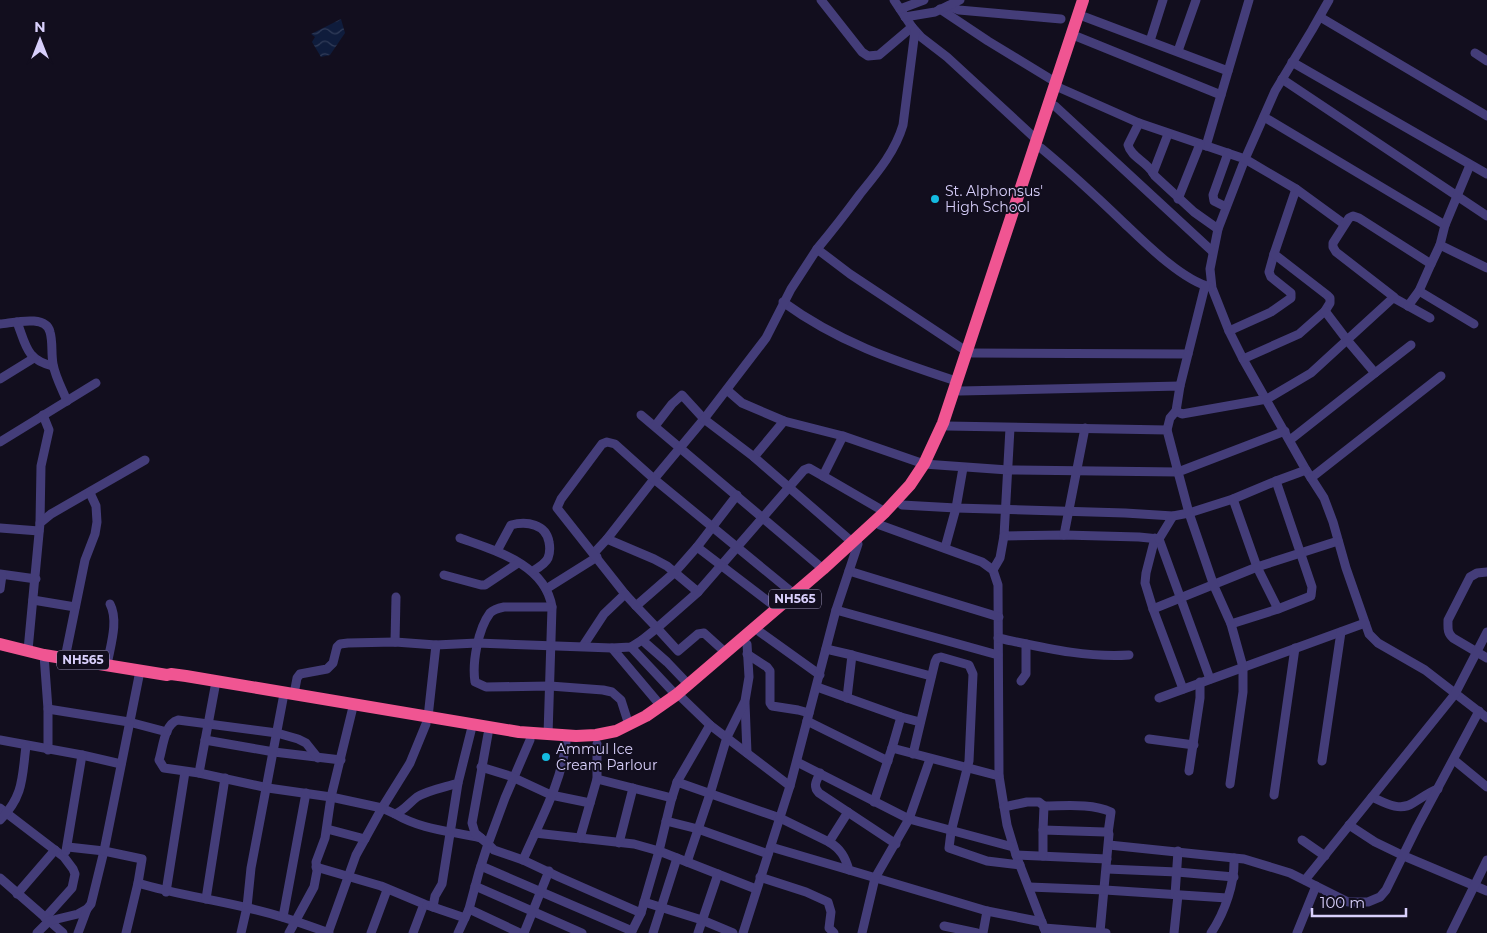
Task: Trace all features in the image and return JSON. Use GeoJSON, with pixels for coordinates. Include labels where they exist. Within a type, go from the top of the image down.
{"type":"FeatureCollection","features":[{"type":"Feature","properties":{"kind":"highway","name":"NH565"},"geometry":{"type":"LineString","coordinates":[[0,644],[140,671],[186,676],[352,712],[427,720],[471,731],[530,740],[597,744],[631,732],[747,649],[760,632],[855,543],[885,512],[927,465],[939,448],[1058,86],[1083,0]]}},
{"type":"Feature","properties":{"kind":"highway","name":"NH565"},"geometry":{"type":"LineString","coordinates":[[1039,144],[1055,106],[1058,86],[1078,37],[1090,0]]}},
{"type":"Feature","properties":{"kind":"highway","name":"NH565"},"geometry":{"type":"LineString","coordinates":[[167,675],[174,679],[215,687],[490,729],[548,735],[596,735],[616,731],[679,696],[688,684],[725,652],[902,505],[918,485],[958,386]]}},
{"type":"Feature","properties":{"kind":"street"},"geometry":{"type":"LineString","coordinates":[[821,0],[862,52],[868,56],[879,55],[913,29]]}},
{"type":"Feature","properties":{"kind":"street"},"geometry":{"type":"LineString","coordinates":[[894,0],[920,37],[947,57],[1157,254],[1182,272],[1209,287],[1244,359],[1308,474],[1324,498],[1369,634],[1378,643],[1425,670],[1487,718]]}},
{"type":"Feature","properties":{"kind":"street"},"geometry":{"type":"LineString","coordinates":[[903,13],[924,0]]}},
{"type":"Feature","properties":{"kind":"street"},"geometry":{"type":"LineString","coordinates":[[903,13],[934,12],[960,0]]}},
{"type":"Feature","properties":{"kind":"street"},"geometry":{"type":"LineString","coordinates":[[1150,41],[1163,0]]}},
{"type":"Feature","properties":{"kind":"street"},"geometry":{"type":"LineString","coordinates":[[1178,51],[1196,0]]}},
{"type":"Feature","properties":{"kind":"street"},"geometry":{"type":"LineString","coordinates":[[1178,199],[1203,145],[1221,95],[1249,0]]}},
{"type":"Feature","properties":{"kind":"street"},"geometry":{"type":"LineString","coordinates":[[1230,784],[1243,692],[1243,667],[1232,624],[1214,586],[1190,513],[1167,430],[1170,418],[1176,411],[1188,354],[1209,287],[1212,251],[1226,207],[1282,79],[1329,0]]}},
{"type":"Feature","properties":{"kind":"street"},"geometry":{"type":"LineString","coordinates":[[944,8],[1061,19]]}},
{"type":"Feature","properties":{"kind":"street"},"geometry":{"type":"LineString","coordinates":[[944,8],[988,41],[1058,86],[1140,123],[1245,160],[1296,189],[1344,224]]}},
{"type":"Feature","properties":{"kind":"street"},"geometry":{"type":"LineString","coordinates":[[1085,17],[1228,71]]}},
{"type":"Feature","properties":{"kind":"street"},"geometry":{"type":"LineString","coordinates":[[1320,17],[1487,116]]}},
{"type":"Feature","properties":{"kind":"street"},"geometry":{"type":"LineString","coordinates":[[546,589],[595,555],[727,390],[766,338],[783,302],[800,273],[894,149],[903,125],[913,29]]}},
{"type":"Feature","properties":{"kind":"street"},"geometry":{"type":"LineString","coordinates":[[1078,37],[1221,95]]}},
{"type":"Feature","properties":{"kind":"street"},"geometry":{"type":"LineString","coordinates":[[1475,53],[1487,60]]}},
{"type":"Feature","properties":{"kind":"street"},"geometry":{"type":"LineString","coordinates":[[1292,62],[1487,174]]}},
{"type":"Feature","properties":{"kind":"street"},"geometry":{"type":"LineString","coordinates":[[1282,79],[1487,216]]}},
{"type":"Feature","properties":{"kind":"street"},"geometry":{"type":"LineString","coordinates":[[1055,106],[1212,251]]}},
{"type":"Feature","properties":{"kind":"street"},"geometry":{"type":"LineString","coordinates":[[1264,117],[1446,225]]}},
{"type":"Feature","properties":{"kind":"street"},"geometry":{"type":"LineString","coordinates":[[1140,123],[1128,145],[1129,150],[1150,168],[1156,179],[1178,199],[1218,229]]}},
{"type":"Feature","properties":{"kind":"street"},"geometry":{"type":"LineString","coordinates":[[1153,173],[1168,134]]}},
{"type":"Feature","properties":{"kind":"street"},"geometry":{"type":"LineString","coordinates":[[1226,207],[1214,201],[1213,196],[1228,153]]}},
{"type":"Feature","properties":{"kind":"street"},"geometry":{"type":"LineString","coordinates":[[1408,306],[1419,290],[1440,245],[1470,165]]}},
{"type":"Feature","properties":{"kind":"street"},"geometry":{"type":"LineString","coordinates":[[1229,331],[1271,312],[1291,298],[1291,293],[1269,272],[1296,189]]}},
{"type":"Feature","properties":{"kind":"street"},"geometry":{"type":"LineString","coordinates":[[1430,318],[1394,298],[1336,252],[1333,243],[1349,218],[1356,216],[1431,264]]}},
{"type":"Feature","properties":{"kind":"street"},"geometry":{"type":"LineString","coordinates":[[1440,245],[1487,268]]}},
{"type":"Feature","properties":{"kind":"street"},"geometry":{"type":"LineString","coordinates":[[817,250],[850,274],[969,352],[1188,354]]}},
{"type":"Feature","properties":{"kind":"street"},"geometry":{"type":"LineString","coordinates":[[1244,359],[1298,334],[1325,311],[1330,303],[1330,298],[1274,254]]}},
{"type":"Feature","properties":{"kind":"street"},"geometry":{"type":"LineString","coordinates":[[1419,290],[1474,324]]}},
{"type":"Feature","properties":{"kind":"street"},"geometry":{"type":"LineString","coordinates":[[1176,411],[1182,414],[1267,399],[1311,373],[1394,298]]}},
{"type":"Feature","properties":{"kind":"street"},"geometry":{"type":"LineString","coordinates":[[783,302],[819,327],[839,337],[958,386],[1180,386]]}},
{"type":"Feature","properties":{"kind":"street"},"geometry":{"type":"LineString","coordinates":[[1325,311],[1375,373]]}},
{"type":"Feature","properties":{"kind":"street"},"geometry":{"type":"LineString","coordinates":[[0,324],[31,320],[44,324],[49,328],[53,366],[67,400]]}},
{"type":"Feature","properties":{"kind":"street"},"geometry":{"type":"LineString","coordinates":[[17,322],[26,346],[34,358],[41,363],[53,366]]}},
{"type":"Feature","properties":{"kind":"street"},"geometry":{"type":"LineString","coordinates":[[1290,440],[1411,345]]}},
{"type":"Feature","properties":{"kind":"street"},"geometry":{"type":"LineString","coordinates":[[0,379],[34,358]]}},
{"type":"Feature","properties":{"kind":"street"},"geometry":{"type":"LineString","coordinates":[[902,505],[1005,510],[1125,512],[1173,516],[1190,513],[1233,499],[1276,481],[1308,474],[1442,376]]}},
{"type":"Feature","properties":{"kind":"street"},"geometry":{"type":"LineString","coordinates":[[0,442],[96,383]]}},
{"type":"Feature","properties":{"kind":"street"},"geometry":{"type":"LineString","coordinates":[[727,390],[742,403],[784,421],[843,436],[927,465],[963,468],[1178,472],[1285,431]]}},
{"type":"Feature","properties":{"kind":"street"},"geometry":{"type":"LineString","coordinates":[[655,426],[672,404],[682,395],[704,419],[754,457],[855,543],[797,762],[743,933]]}},
{"type":"Feature","properties":{"kind":"street"},"geometry":{"type":"LineString","coordinates":[[28,650],[40,527],[41,466],[49,430],[44,415]]}},
{"type":"Feature","properties":{"kind":"street"},"geometry":{"type":"LineString","coordinates":[[641,415],[823,569]]}},
{"type":"Feature","properties":{"kind":"street"},"geometry":{"type":"LineString","coordinates":[[754,457],[784,421]]}},
{"type":"Feature","properties":{"kind":"street"},"geometry":{"type":"LineString","coordinates":[[947,426],[1167,430]]}},
{"type":"Feature","properties":{"kind":"street"},"geometry":{"type":"LineString","coordinates":[[993,570],[1000,558],[1004,536],[1010,428]]}},
{"type":"Feature","properties":{"kind":"street"},"geometry":{"type":"LineString","coordinates":[[1064,535],[1086,428]]}},
{"type":"Feature","properties":{"kind":"street"},"geometry":{"type":"LineString","coordinates":[[823,476],[843,436]]}},
{"type":"Feature","properties":{"kind":"street"},"geometry":{"type":"LineString","coordinates":[[678,651],[625,594],[557,508],[557,505],[602,444],[611,442],[615,444],[654,479],[794,594]]}},
{"type":"Feature","properties":{"kind":"street"},"geometry":{"type":"LineString","coordinates":[[0,528],[40,527],[51,514],[145,460]]}},
{"type":"Feature","properties":{"kind":"street"},"geometry":{"type":"LineString","coordinates":[[241,933],[251,868],[268,788],[277,733],[289,697],[300,674],[330,667],[333,663],[337,646],[340,644],[395,642],[436,645],[477,643],[630,647],[657,628],[698,592],[762,516],[806,468],[885,512]]}},
{"type":"Feature","properties":{"kind":"street"},"geometry":{"type":"LineString","coordinates":[[945,548],[956,508],[963,468]]}},
{"type":"Feature","properties":{"kind":"street"},"geometry":{"type":"LineString","coordinates":[[1232,624],[1278,610],[1311,596],[1312,587],[1276,481]]}},
{"type":"Feature","properties":{"kind":"street"},"geometry":{"type":"LineString","coordinates":[[65,658],[85,560],[97,522],[96,506],[90,492]]}},
{"type":"Feature","properties":{"kind":"street"},"geometry":{"type":"LineString","coordinates":[[636,606],[675,572],[737,495]]}},
{"type":"Feature","properties":{"kind":"street"},"geometry":{"type":"LineString","coordinates":[[1233,499],[1257,567],[1278,610]]}},
{"type":"Feature","properties":{"kind":"street"},"geometry":{"type":"LineString","coordinates":[[1173,516],[1157,539],[1146,573],[1147,589],[1184,689]]}},
{"type":"Feature","properties":{"kind":"street"},"geometry":{"type":"LineString","coordinates":[[497,551],[511,525],[539,526],[544,529],[548,538],[549,552],[548,559],[534,571]]}},
{"type":"Feature","properties":{"kind":"street"},"geometry":{"type":"LineString","coordinates":[[880,525],[982,562],[993,570],[996,575],[999,617],[999,776],[1014,851],[1044,928]]}},
{"type":"Feature","properties":{"kind":"street"},"geometry":{"type":"LineString","coordinates":[[1004,536],[1064,535],[1157,539]]}},
{"type":"Feature","properties":{"kind":"street"},"geometry":{"type":"LineString","coordinates":[[460,538],[497,551],[534,571],[546,589],[552,607],[548,735]]}},
{"type":"Feature","properties":{"kind":"street"},"geometry":{"type":"LineString","coordinates":[[607,538],[654,559],[675,572],[698,592]]}},
{"type":"Feature","properties":{"kind":"street"},"geometry":{"type":"LineString","coordinates":[[1157,539],[1210,679]]}},
{"type":"Feature","properties":{"kind":"street"},"geometry":{"type":"LineString","coordinates":[[1154,609],[1257,567],[1338,541]]}},
{"type":"Feature","properties":{"kind":"street"},"geometry":{"type":"LineString","coordinates":[[697,547],[777,608]]}},
{"type":"Feature","properties":{"kind":"street"},"geometry":{"type":"LineString","coordinates":[[444,575],[485,585],[518,563]]}},
{"type":"Feature","properties":{"kind":"street"},"geometry":{"type":"LineString","coordinates":[[849,571],[999,617]]}},
{"type":"Feature","properties":{"kind":"street"},"geometry":{"type":"LineString","coordinates":[[1487,572],[1477,572],[1470,577],[1448,620],[1449,634],[1453,638],[1487,658]]}},
{"type":"Feature","properties":{"kind":"street"},"geometry":{"type":"LineString","coordinates":[[0,589],[1,575],[36,579]]}},
{"type":"Feature","properties":{"kind":"street"},"geometry":{"type":"LineString","coordinates":[[583,646],[604,614],[625,594]]}},
{"type":"Feature","properties":{"kind":"street"},"geometry":{"type":"LineString","coordinates":[[395,642],[396,597]]}},
{"type":"Feature","properties":{"kind":"street"},"geometry":{"type":"LineString","coordinates":[[33,600],[75,607]]}},
{"type":"Feature","properties":{"kind":"street"},"geometry":{"type":"LineString","coordinates":[[107,665],[114,622],[113,609],[110,604]]}},
{"type":"Feature","properties":{"kind":"street"},"geometry":{"type":"LineString","coordinates":[[552,607],[504,607],[497,608],[491,613],[477,643],[474,678],[477,684],[486,687],[550,686],[612,692],[621,700],[629,725]]}},
{"type":"Feature","properties":{"kind":"street"},"geometry":{"type":"LineString","coordinates":[[836,610],[998,655]]}},
{"type":"Feature","properties":{"kind":"street"},"geometry":{"type":"LineString","coordinates":[[1159,698],[1365,623]]}},
{"type":"Feature","properties":{"kind":"street"},"geometry":{"type":"LineString","coordinates":[[760,632],[820,676]]}},
{"type":"Feature","properties":{"kind":"street"},"geometry":{"type":"LineString","coordinates":[[1322,761],[1341,632]]}},
{"type":"Feature","properties":{"kind":"street"},"geometry":{"type":"LineString","coordinates":[[1305,880],[1456,694],[1487,632]]}},
{"type":"Feature","properties":{"kind":"street"},"geometry":{"type":"LineString","coordinates":[[667,662],[698,634],[704,633],[725,652]]}},
{"type":"Feature","properties":{"kind":"street"},"geometry":{"type":"LineString","coordinates":[[998,638],[1075,652],[1110,656],[1129,655]]}},
{"type":"Feature","properties":{"kind":"street"},"geometry":{"type":"LineString","coordinates":[[642,640],[688,684]]}},
{"type":"Feature","properties":{"kind":"street"},"geometry":{"type":"LineString","coordinates":[[1021,681],[1026,674],[1026,644]]}},
{"type":"Feature","properties":{"kind":"street"},"geometry":{"type":"LineString","coordinates":[[138,883],[166,892],[246,907],[283,917],[329,933],[348,876],[365,839],[410,763],[427,720],[436,645]]}},
{"type":"Feature","properties":{"kind":"street"},"geometry":{"type":"LineString","coordinates":[[630,647],[710,725],[790,786]]}},
{"type":"Feature","properties":{"kind":"street"},"geometry":{"type":"LineString","coordinates":[[612,648],[661,706]]}},
{"type":"Feature","properties":{"kind":"street"},"geometry":{"type":"LineString","coordinates":[[1274,795],[1295,648]]}},
{"type":"Feature","properties":{"kind":"street"},"geometry":{"type":"LineString","coordinates":[[747,649],[749,676],[745,701],[747,753]]}},
{"type":"Feature","properties":{"kind":"street"},"geometry":{"type":"LineString","coordinates":[[747,649],[770,671],[770,703],[772,706],[798,710],[888,761]]}},
{"type":"Feature","properties":{"kind":"street"},"geometry":{"type":"LineString","coordinates":[[826,649],[931,676]]}},
{"type":"Feature","properties":{"kind":"street"},"geometry":{"type":"LineString","coordinates":[[44,654],[48,709],[48,750]]}},
{"type":"Feature","properties":{"kind":"street"},"geometry":{"type":"LineString","coordinates":[[847,698],[852,655]]}},
{"type":"Feature","properties":{"kind":"street"},"geometry":{"type":"LineString","coordinates":[[913,754],[934,662],[939,657],[969,665],[972,670],[968,769],[948,846],[950,850],[987,861],[1020,866]]}},
{"type":"Feature","properties":{"kind":"street"},"geometry":{"type":"LineString","coordinates":[[78,933],[87,909],[91,904],[104,851],[140,671]]}},
{"type":"Feature","properties":{"kind":"street"},"geometry":{"type":"LineString","coordinates":[[1189,771],[1200,698],[1200,682]]}},
{"type":"Feature","properties":{"kind":"street"},"geometry":{"type":"LineString","coordinates":[[199,774],[215,687]]}},
{"type":"Feature","properties":{"kind":"street"},"geometry":{"type":"LineString","coordinates":[[817,687],[920,722]]}},
{"type":"Feature","properties":{"kind":"street"},"geometry":{"type":"LineString","coordinates":[[687,862],[727,737],[745,701]]}},
{"type":"Feature","properties":{"kind":"street"},"geometry":{"type":"LineString","coordinates":[[48,709],[130,722],[167,732]]}},
{"type":"Feature","properties":{"kind":"street"},"geometry":{"type":"LineString","coordinates":[[1109,845],[1234,858],[1275,868],[1305,880],[1348,902],[1368,902],[1380,897],[1386,890],[1417,827],[1479,711]]}},
{"type":"Feature","properties":{"kind":"street"},"geometry":{"type":"LineString","coordinates":[[289,933],[294,921],[311,896],[314,887],[316,862],[327,829],[331,797],[352,712]]}},
{"type":"Feature","properties":{"kind":"street"},"geometry":{"type":"LineString","coordinates":[[874,802],[901,717]]}},
{"type":"Feature","properties":{"kind":"street"},"geometry":{"type":"LineString","coordinates":[[318,758],[306,743],[277,733],[178,720],[171,724],[167,732],[160,763],[164,768],[225,778],[268,788],[331,797],[382,808],[408,822],[484,841]]}},
{"type":"Feature","properties":{"kind":"street"},"geometry":{"type":"LineString","coordinates":[[481,866],[542,890],[632,932],[641,913],[677,782],[710,725]]}},
{"type":"Feature","properties":{"kind":"street"},"geometry":{"type":"LineString","coordinates":[[413,933],[442,884],[458,783],[471,731]]}},
{"type":"Feature","properties":{"kind":"street"},"geometry":{"type":"LineString","coordinates":[[488,734],[472,823],[475,833],[494,850],[549,871],[641,913]]}},
{"type":"Feature","properties":{"kind":"street"},"geometry":{"type":"LineString","coordinates":[[1148,738],[1194,745]]}},
{"type":"Feature","properties":{"kind":"street"},"geometry":{"type":"LineString","coordinates":[[0,740],[121,764]]}},
{"type":"Feature","properties":{"kind":"street"},"geometry":{"type":"LineString","coordinates":[[205,740],[274,752],[341,760]]}},
{"type":"Feature","properties":{"kind":"street"},"geometry":{"type":"LineString","coordinates":[[458,933],[469,909],[481,866],[484,841],[530,740]]}},
{"type":"Feature","properties":{"kind":"street"},"geometry":{"type":"LineString","coordinates":[[523,860],[551,795],[563,761],[566,742]]}},
{"type":"Feature","properties":{"kind":"street"},"geometry":{"type":"LineString","coordinates":[[580,838],[597,779],[597,744]]}},
{"type":"Feature","properties":{"kind":"street"},"geometry":{"type":"LineString","coordinates":[[26,746],[20,788],[13,805],[2,814],[64,857],[75,874],[72,888],[37,933]]}},
{"type":"Feature","properties":{"kind":"street"},"geometry":{"type":"LineString","coordinates":[[892,748],[999,776]]}},
{"type":"Feature","properties":{"kind":"street"},"geometry":{"type":"LineString","coordinates":[[64,857],[68,846],[82,755]]}},
{"type":"Feature","properties":{"kind":"street"},"geometry":{"type":"LineString","coordinates":[[862,933],[875,878],[909,819],[930,759]]}},
{"type":"Feature","properties":{"kind":"street"},"geometry":{"type":"LineString","coordinates":[[1454,760],[1487,787]]}},
{"type":"Feature","properties":{"kind":"street"},"geometry":{"type":"LineString","coordinates":[[797,762],[909,819],[1014,851],[1107,864],[1234,877]]}},
{"type":"Feature","properties":{"kind":"street"},"geometry":{"type":"LineString","coordinates":[[481,767],[514,778],[551,795],[590,803]]}},
{"type":"Feature","properties":{"kind":"street"},"geometry":{"type":"LineString","coordinates":[[166,892],[185,772]]}},
{"type":"Feature","properties":{"kind":"street"},"geometry":{"type":"LineString","coordinates":[[820,773],[815,785],[816,790],[896,844]]}},
{"type":"Feature","properties":{"kind":"street"},"geometry":{"type":"LineString","coordinates":[[206,899],[225,778]]}},
{"type":"Feature","properties":{"kind":"street"},"geometry":{"type":"LineString","coordinates":[[597,779],[672,798]]}},
{"type":"Feature","properties":{"kind":"street"},"geometry":{"type":"LineString","coordinates":[[677,782],[780,818],[829,842],[841,852],[849,870]]}},
{"type":"Feature","properties":{"kind":"street"},"geometry":{"type":"LineString","coordinates":[[395,814],[422,795],[458,783]]}},
{"type":"Feature","properties":{"kind":"street"},"geometry":{"type":"LineString","coordinates":[[619,843],[633,788]]}},
{"type":"Feature","properties":{"kind":"street"},"geometry":{"type":"LineString","coordinates":[[1372,797],[1390,805],[1401,807],[1411,805],[1438,789]]}},
{"type":"Feature","properties":{"kind":"street"},"geometry":{"type":"LineString","coordinates":[[283,917],[306,793]]}},
{"type":"Feature","properties":{"kind":"street"},"geometry":{"type":"LineString","coordinates":[[1004,807],[1035,801],[1044,806],[1088,806],[1111,812],[1100,932]]}},
{"type":"Feature","properties":{"kind":"street"},"geometry":{"type":"LineString","coordinates":[[1043,856],[1044,806]]}},
{"type":"Feature","properties":{"kind":"street"},"geometry":{"type":"LineString","coordinates":[[829,842],[848,812]]}},
{"type":"Feature","properties":{"kind":"street"},"geometry":{"type":"LineString","coordinates":[[666,821],[849,870],[1044,928],[1106,933]]}},
{"type":"Feature","properties":{"kind":"street"},"geometry":{"type":"LineString","coordinates":[[1349,825],[1375,842],[1404,856],[1487,891]]}},
{"type":"Feature","properties":{"kind":"street"},"geometry":{"type":"LineString","coordinates":[[327,829],[365,839]]}},
{"type":"Feature","properties":{"kind":"street"},"geometry":{"type":"LineString","coordinates":[[1043,830],[1108,833]]}},
{"type":"Feature","properties":{"kind":"street"},"geometry":{"type":"LineString","coordinates":[[535,833],[634,844],[659,851],[756,889]]}},
{"type":"Feature","properties":{"kind":"street"},"geometry":{"type":"LineString","coordinates":[[1302,840],[1325,856]]}},
{"type":"Feature","properties":{"kind":"street"},"geometry":{"type":"LineString","coordinates":[[68,846],[142,859],[126,933]]}},
{"type":"Feature","properties":{"kind":"street"},"geometry":{"type":"LineString","coordinates":[[17,894],[55,850]]}},
{"type":"Feature","properties":{"kind":"street"},"geometry":{"type":"LineString","coordinates":[[1174,933],[1178,851]]}},
{"type":"Feature","properties":{"kind":"street"},"geometry":{"type":"LineString","coordinates":[[653,933],[677,858]]}},
{"type":"Feature","properties":{"kind":"street"},"geometry":{"type":"LineString","coordinates":[[1211,933],[1227,898],[1234,877],[1234,858]]}},
{"type":"Feature","properties":{"kind":"street"},"geometry":{"type":"LineString","coordinates":[[1451,933],[1487,860]]}},
{"type":"Feature","properties":{"kind":"street"},"geometry":{"type":"LineString","coordinates":[[316,868],[381,886],[428,906],[465,918]]}},
{"type":"Feature","properties":{"kind":"street"},"geometry":{"type":"LineString","coordinates":[[524,933],[549,871]]}},
{"type":"Feature","properties":{"kind":"street"},"geometry":{"type":"LineString","coordinates":[[698,933],[718,874]]}},
{"type":"Feature","properties":{"kind":"street"},"geometry":{"type":"LineString","coordinates":[[760,877],[806,892],[828,902],[831,912],[829,928],[834,933]]}},
{"type":"Feature","properties":{"kind":"street"},"geometry":{"type":"LineString","coordinates":[[0,878],[62,933]]}},
{"type":"Feature","properties":{"kind":"street"},"geometry":{"type":"LineString","coordinates":[[475,886],[582,933]]}},
{"type":"Feature","properties":{"kind":"street"},"geometry":{"type":"LineString","coordinates":[[1297,933],[1316,886]]}},
{"type":"Feature","properties":{"kind":"street"},"geometry":{"type":"LineString","coordinates":[[1028,887],[1227,898]]}},
{"type":"Feature","properties":{"kind":"street"},"geometry":{"type":"LineString","coordinates":[[371,933],[387,890]]}},
{"type":"Feature","properties":{"kind":"street"},"geometry":{"type":"LineString","coordinates":[[644,902],[702,920],[733,933]]}},
{"type":"Feature","properties":{"kind":"street"},"geometry":{"type":"LineString","coordinates":[[47,919],[78,914],[87,909]]}},
{"type":"Feature","properties":{"kind":"street"},"geometry":{"type":"LineString","coordinates":[[469,909],[520,933]]}},
{"type":"Feature","properties":{"kind":"street"},"geometry":{"type":"LineString","coordinates":[[983,933],[987,911]]}},
{"type":"Feature","properties":{"kind":"street"},"geometry":{"type":"LineString","coordinates":[[944,926],[977,933]]}},
{"type":"Feature","properties":{"kind":"water"},"geometry":{"type":"Polygon","coordinates":[[[341,19],[345,33],[330,55],[321,57],[312,42],[315,37],[311,34],[341,19]]]}},
{"type":"Feature","properties":{"kind":"place","name":"St. Alphonsus' High School"},"geometry":{"type":"Point","coordinates":[935,199]}},
{"type":"Feature","properties":{"kind":"place","name":"Ammul Ice Cream Parlour"},"geometry":{"type":"Point","coordinates":[546,757]}}]}
